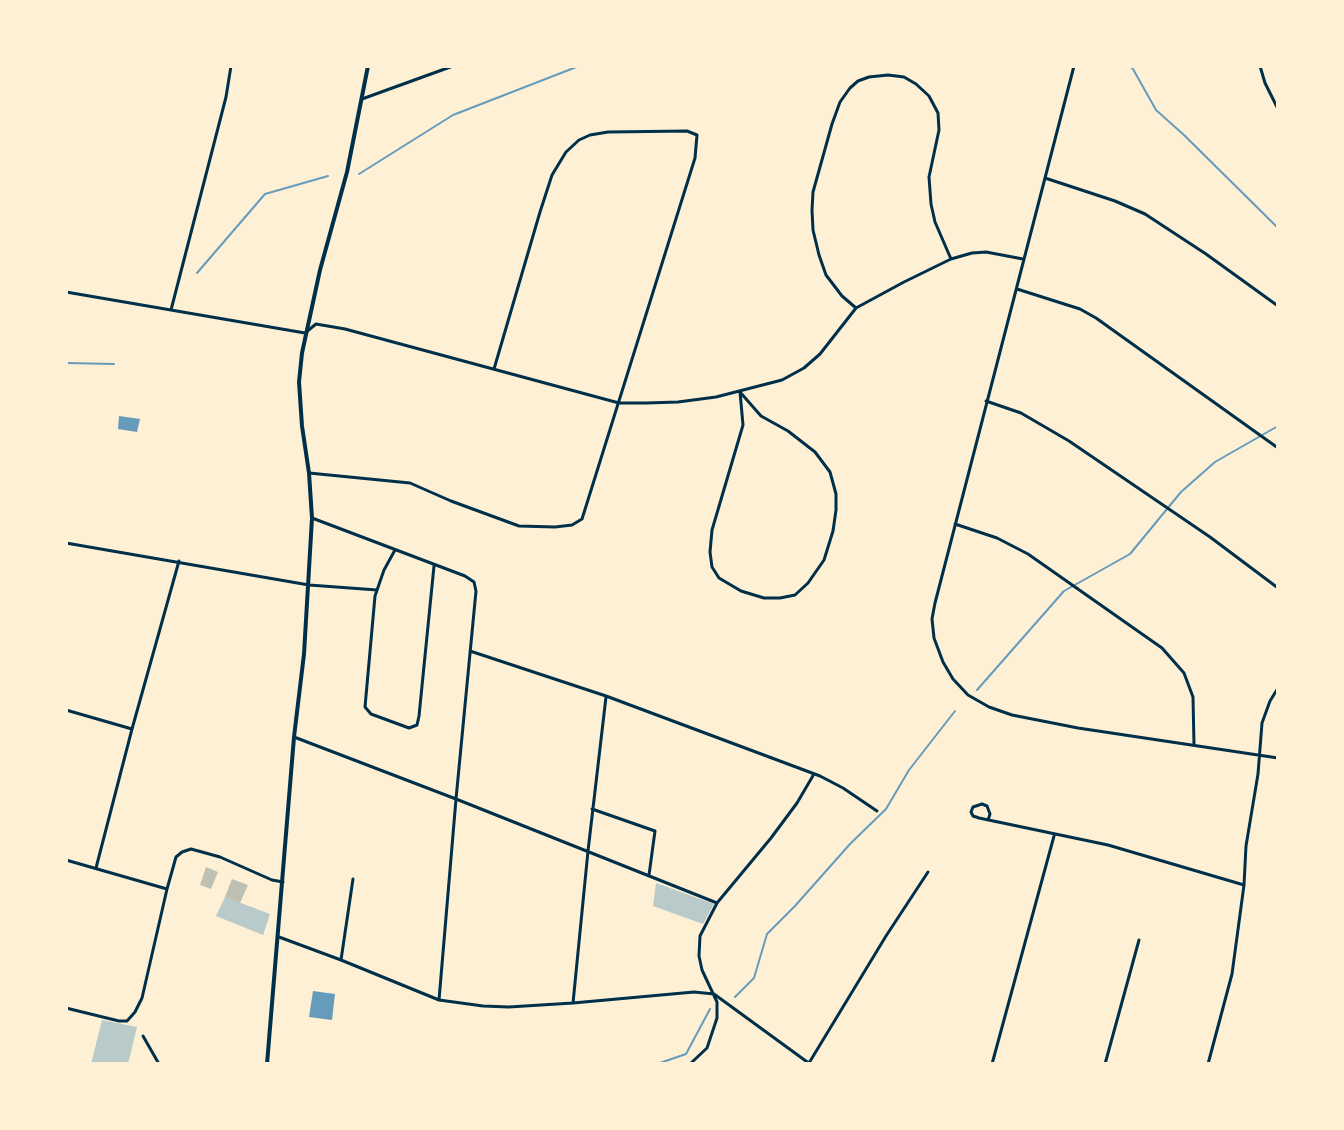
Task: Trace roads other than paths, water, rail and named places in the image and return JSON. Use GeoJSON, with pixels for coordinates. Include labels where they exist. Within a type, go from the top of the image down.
{"type":"FeatureCollection","features":[{"type":"Feature","properties":{"kind":"street"},"geometry":{"type":"LineString","coordinates":[[171,310],[226,97],[231,66]]}},
{"type":"Feature","properties":{"kind":"street"},"geometry":{"type":"LineString","coordinates":[[267,1064],[309,585],[312,518],[299,382],[305,333],[347,172],[368,66]]}},
{"type":"Feature","properties":{"kind":"street"},"geometry":{"type":"LineString","coordinates":[[439,72],[440,66]]}},
{"type":"Feature","properties":{"kind":"street"},"geometry":{"type":"LineString","coordinates":[[362,99],[453,66]]}},
{"type":"Feature","properties":{"kind":"street"},"geometry":{"type":"LineString","coordinates":[[1074,66],[955,524],[932,619],[934,638],[953,679],[968,695],[989,707],[1012,715],[1078,728],[1278,758]]}},
{"type":"Feature","properties":{"kind":"street"},"geometry":{"type":"LineString","coordinates":[[1260,66],[1278,109]]}},
{"type":"Feature","properties":{"kind":"street"},"geometry":{"type":"LineString","coordinates":[[856,308],[826,275],[813,230],[812,210],[813,192],[832,124],[840,102],[858,81],[888,75],[904,77],[929,96],[938,113],[939,130],[929,177],[931,204],[951,259]]}},
{"type":"Feature","properties":{"kind":"street"},"geometry":{"type":"LineString","coordinates":[[309,473],[410,483],[519,526],[555,527],[572,525],[582,519],[691,172],[697,135],[687,131],[608,132],[579,140],[564,156],[552,175],[494,369]]}},
{"type":"Feature","properties":{"kind":"street"},"geometry":{"type":"LineString","coordinates":[[1044,178],[1145,214],[1278,306]]}},
{"type":"Feature","properties":{"kind":"street"},"geometry":{"type":"LineString","coordinates":[[66,292],[305,333],[316,324],[345,329],[619,403],[678,402],[740,392],[782,380],[804,368],[820,354],[856,308],[951,259],[986,252],[1023,259]]}},
{"type":"Feature","properties":{"kind":"street"},"geometry":{"type":"LineString","coordinates":[[1016,288],[1080,309],[1096,318],[1278,448]]}},
{"type":"Feature","properties":{"kind":"street"},"geometry":{"type":"LineString","coordinates":[[740,392],[761,416],[788,431],[815,452],[830,472],[836,494],[835,521],[824,560],[795,595],[764,598],[741,591],[719,578],[712,567],[712,530],[743,425],[740,392]]}},
{"type":"Feature","properties":{"kind":"street"},"geometry":{"type":"LineString","coordinates":[[986,401],[1021,413],[1069,441],[1210,537],[1278,588]]}},
{"type":"Feature","properties":{"kind":"street"},"geometry":{"type":"LineString","coordinates":[[312,518],[435,564],[474,582],[476,591],[439,1000]]}},
{"type":"Feature","properties":{"kind":"street"},"geometry":{"type":"LineString","coordinates":[[955,524],[997,538],[1028,554],[1162,648],[1184,673],[1193,697],[1194,745]]}},
{"type":"Feature","properties":{"kind":"street"},"geometry":{"type":"LineString","coordinates":[[66,543],[309,585],[377,590]]}},
{"type":"Feature","properties":{"kind":"street"},"geometry":{"type":"LineString","coordinates":[[395,550],[377,590],[365,707],[371,714],[409,728],[417,725],[419,716],[435,564]]}},
{"type":"Feature","properties":{"kind":"street"},"geometry":{"type":"LineString","coordinates":[[96,868],[179,561]]}},
{"type":"Feature","properties":{"kind":"street"},"geometry":{"type":"LineString","coordinates":[[470,651],[606,696],[814,774],[831,781],[877,811]]}},
{"type":"Feature","properties":{"kind":"street"},"geometry":{"type":"LineString","coordinates":[[1208,1064],[1232,974],[1262,723],[1278,688]]}},
{"type":"Feature","properties":{"kind":"street"},"geometry":{"type":"LineString","coordinates":[[573,1003],[606,696]]}},
{"type":"Feature","properties":{"kind":"street"},"geometry":{"type":"LineString","coordinates":[[66,710],[132,729]]}},
{"type":"Feature","properties":{"kind":"street"},"geometry":{"type":"LineString","coordinates":[[294,737],[717,903]]}},
{"type":"Feature","properties":{"kind":"street"},"geometry":{"type":"LineString","coordinates":[[690,1064],[707,1048],[717,1018],[717,1002],[699,956],[700,936],[717,903],[771,838],[814,774]]}},
{"type":"Feature","properties":{"kind":"street"},"geometry":{"type":"LineString","coordinates":[[988,820],[990,814],[987,806],[978,804],[973,807],[973,816],[988,820],[1054,835],[1108,845],[1244,885]]}},
{"type":"Feature","properties":{"kind":"street"},"geometry":{"type":"LineString","coordinates":[[592,809],[655,831],[649,875]]}},
{"type":"Feature","properties":{"kind":"street"},"geometry":{"type":"LineString","coordinates":[[992,1064],[1054,835]]}},
{"type":"Feature","properties":{"kind":"street"},"geometry":{"type":"LineString","coordinates":[[66,1008],[119,1021],[127,1021],[135,1012],[142,998],[176,857],[182,852],[191,849],[220,857],[283,882]]}},
{"type":"Feature","properties":{"kind":"street"},"geometry":{"type":"LineString","coordinates":[[66,860],[167,889]]}},
{"type":"Feature","properties":{"kind":"street"},"geometry":{"type":"LineString","coordinates":[[279,937],[439,1000],[496,1007],[694,992],[714,994],[809,1063],[928,872]]}},
{"type":"Feature","properties":{"kind":"street"},"geometry":{"type":"LineString","coordinates":[[341,960],[353,879]]}},
{"type":"Feature","properties":{"kind":"street"},"geometry":{"type":"LineString","coordinates":[[1105,1064],[1139,940]]}},
{"type":"Feature","properties":{"kind":"street"},"geometry":{"type":"LineString","coordinates":[[143,1036],[159,1064]]}},
{"type":"Feature","properties":{"kind":"water"},"geometry":{"type":"Polygon","coordinates":[[[119,416],[140,419],[137,432],[118,429],[119,416]]]}},
{"type":"Feature","properties":{"kind":"water"},"geometry":{"type":"Polygon","coordinates":[[[313,991],[335,994],[332,1020],[309,1017],[313,991]]]}},
{"type":"Feature","properties":{"kind":"waterway"},"geometry":{"type":"LineString","coordinates":[[359,174],[453,115],[579,66]]}},
{"type":"Feature","properties":{"kind":"waterway"},"geometry":{"type":"LineString","coordinates":[[1130,66],[1156,110],[1278,228]]}},
{"type":"Feature","properties":{"kind":"waterway"},"geometry":{"type":"LineString","coordinates":[[197,273],[265,194],[328,176]]}},
{"type":"Feature","properties":{"kind":"waterway"},"geometry":{"type":"LineString","coordinates":[[66,363],[114,364]]}},
{"type":"Feature","properties":{"kind":"waterway"},"geometry":{"type":"LineString","coordinates":[[977,690],[1064,591],[1130,554],[1181,492],[1215,462],[1278,426]]}},
{"type":"Feature","properties":{"kind":"waterway"},"geometry":{"type":"LineString","coordinates":[[735,997],[754,978],[767,934],[886,809],[909,770],[955,711]]}},
{"type":"Feature","properties":{"kind":"waterway"},"geometry":{"type":"LineString","coordinates":[[657,1064],[686,1054],[710,1009]]}}]}
